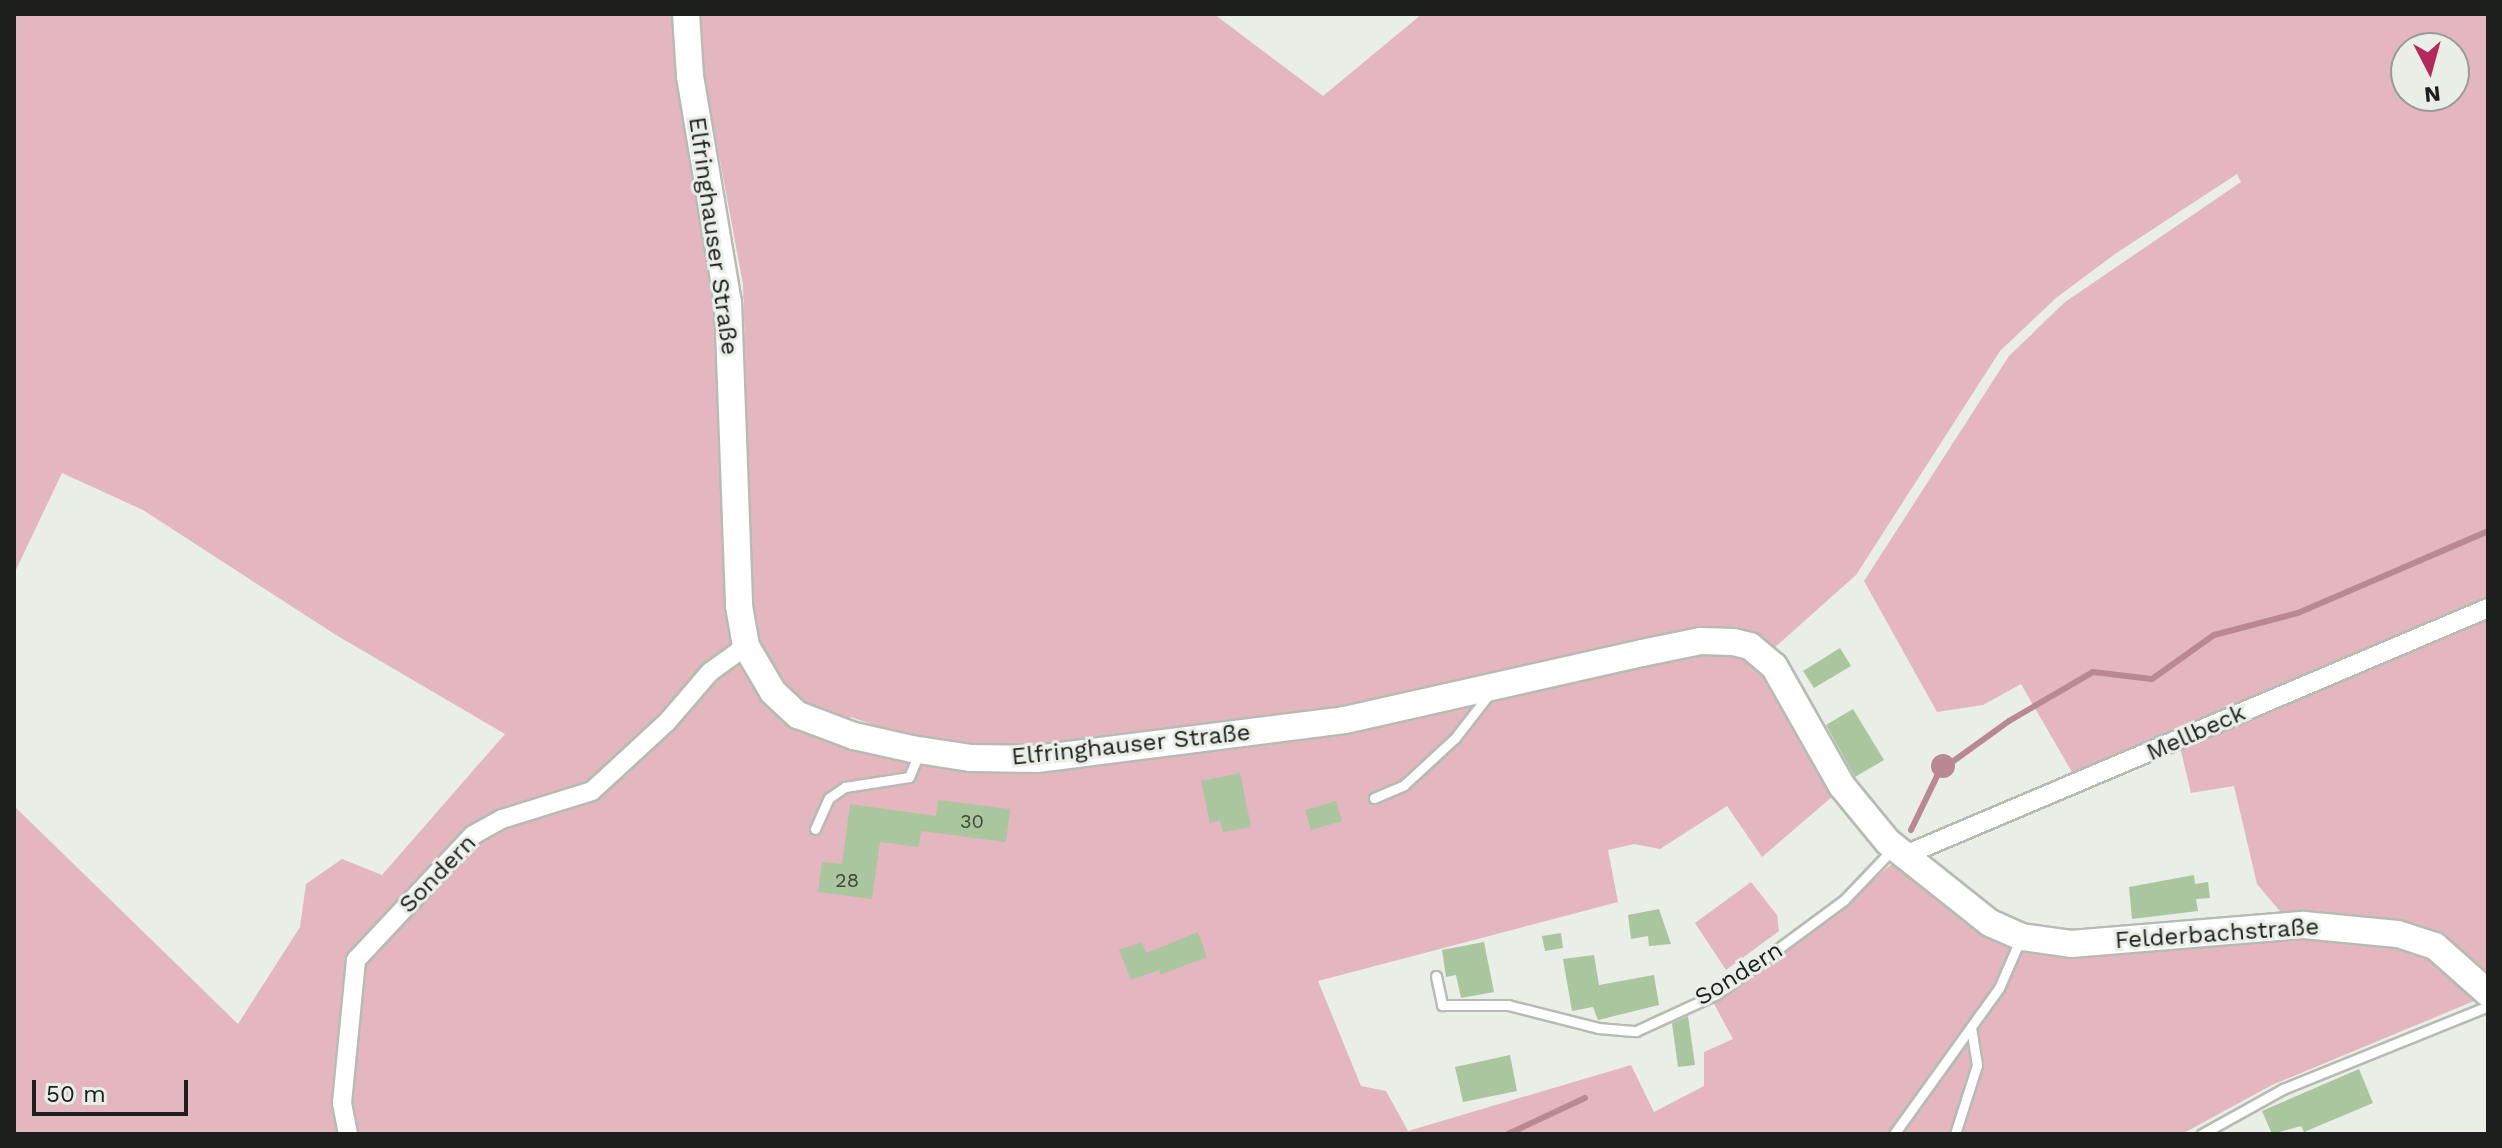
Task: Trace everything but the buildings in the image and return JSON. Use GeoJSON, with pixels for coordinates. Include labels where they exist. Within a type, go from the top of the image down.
{"type":"FeatureCollection","features":[{"type":"Feature","properties":{"kind":"street","name":"Elfringhauser Straße"},"geometry":{"type":"LineString","coordinates":[[686,14],[690,76],[728,302],[739,606],[746,646],[773,692],[798,715],[854,736],[919,750],[971,758],[1037,759],[1345,720],[1701,641],[1750,646],[1774,666],[1842,786],[1895,848]]}},
{"type":"Feature","properties":{"kind":"street","name":"Mellbeck"},"geometry":{"type":"LineString","coordinates":[[1895,848],[2488,608]]}},
{"type":"Feature","properties":{"kind":"street","name":"Sondern"},"geometry":{"type":"LineString","coordinates":[[348,1134],[342,1103],[356,960],[473,835],[502,819],[592,791],[667,722],[710,672],[746,646]]}},
{"type":"Feature","properties":{"kind":"street","name":"Felderbachstraße"},"geometry":{"type":"LineString","coordinates":[[1895,848],[1990,923],[2022,937],[2071,944],[2304,925],[2398,934],[2435,946],[2488,993]]}},
{"type":"Feature","properties":{"kind":"lane"},"geometry":{"type":"LineString","coordinates":[[1374,798],[1404,785],[1455,738],[1494,687]]}},
{"type":"Feature","properties":{"kind":"lane"},"geometry":{"type":"LineString","coordinates":[[815,829],[829,798],[845,787],[909,777],[919,750]]}},
{"type":"Feature","properties":{"kind":"lane","name":"Sondern"},"geometry":{"type":"LineString","coordinates":[[1436,976],[1442,1005],[1508,1005],[1598,1028],[1636,1031],[1740,978],[1844,900],[1895,848]]}},
{"type":"Feature","properties":{"kind":"lane"},"geometry":{"type":"LineString","coordinates":[[1894,1134],[1999,988],[2022,937]]}},
{"type":"Feature","properties":{"kind":"lane"},"geometry":{"type":"LineString","coordinates":[[2202,1134],[2283,1089],[2488,1006]]}},
{"type":"Feature","properties":{"kind":"lane"},"geometry":{"type":"LineString","coordinates":[[1955,1134],[1977,1065],[1971,1029]]}},
{"type":"Feature","properties":{"kind":"shaded area"},"geometry":{"type":"Polygon","coordinates":[[[14,14],[672,14],[680,106],[711,249],[753,641],[743,284],[702,64],[699,14],[1214,14],[1323,96],[1422,14],[2488,14],[2488,599],[2076,779],[2021,684],[1983,705],[1937,712],[1864,581],[2009,356],[2065,302],[2241,182],[2237,174],[2115,254],[2056,298],[2000,351],[1856,575],[1774,648],[1756,641],[1343,713],[1034,752],[905,736],[851,717],[837,737],[906,760],[969,772],[1036,774],[1311,738],[1697,652],[1734,650],[1772,678],[1833,796],[1762,857],[1727,806],[1660,849],[1634,844],[1608,850],[1618,902],[1318,981],[1361,1086],[1386,1091],[1408,1131],[1631,1065],[1654,1112],[1704,1086],[1704,1052],[1733,1039],[1713,1002],[1788,950],[1898,859],[2014,946],[1997,983],[1890,1134],[14,1134],[14,806],[238,1024],[300,927],[306,884],[342,859],[382,875],[505,734],[336,635],[143,510],[62,473],[14,574],[14,14]]]}},
{"type":"Feature","properties":{"kind":"shaded area"},"geometry":{"type":"Polygon","coordinates":[[[2488,613],[2488,979],[2453,947],[2284,916],[2257,884],[2234,786],[2191,793],[2180,747],[2488,613]]]}},
{"type":"Feature","properties":{"kind":"shaded area"},"geometry":{"type":"Polygon","coordinates":[[[1943,754],[1952,757],[1955,766],[1952,775],[1943,778],[1934,775],[1931,766],[1934,757],[1943,754]]]}},
{"type":"Feature","properties":{"kind":"shaded area"},"geometry":{"type":"Polygon","coordinates":[[[1751,882],[1777,915],[1779,931],[1726,970],[1695,923],[1751,882]]]}},
{"type":"Feature","properties":{"kind":"shaded area"},"geometry":{"type":"Polygon","coordinates":[[[2270,934],[2422,950],[2479,999],[2272,1085],[2182,1134],[1900,1134],[2003,989],[2023,946],[2270,934]]]}},
{"type":"Feature","properties":{"kind":"waterway"},"geometry":{"type":"LineString","coordinates":[[1948,765],[2009,721],[2093,672],[2152,679],[2214,635],[2298,613],[2488,531]]}},
{"type":"Feature","properties":{"kind":"waterway"},"geometry":{"type":"LineString","coordinates":[[1911,830],[1939,772]]}},
{"type":"Feature","properties":{"kind":"waterway"},"geometry":{"type":"LineString","coordinates":[[1508,1134],[1585,1098]]}}]}
